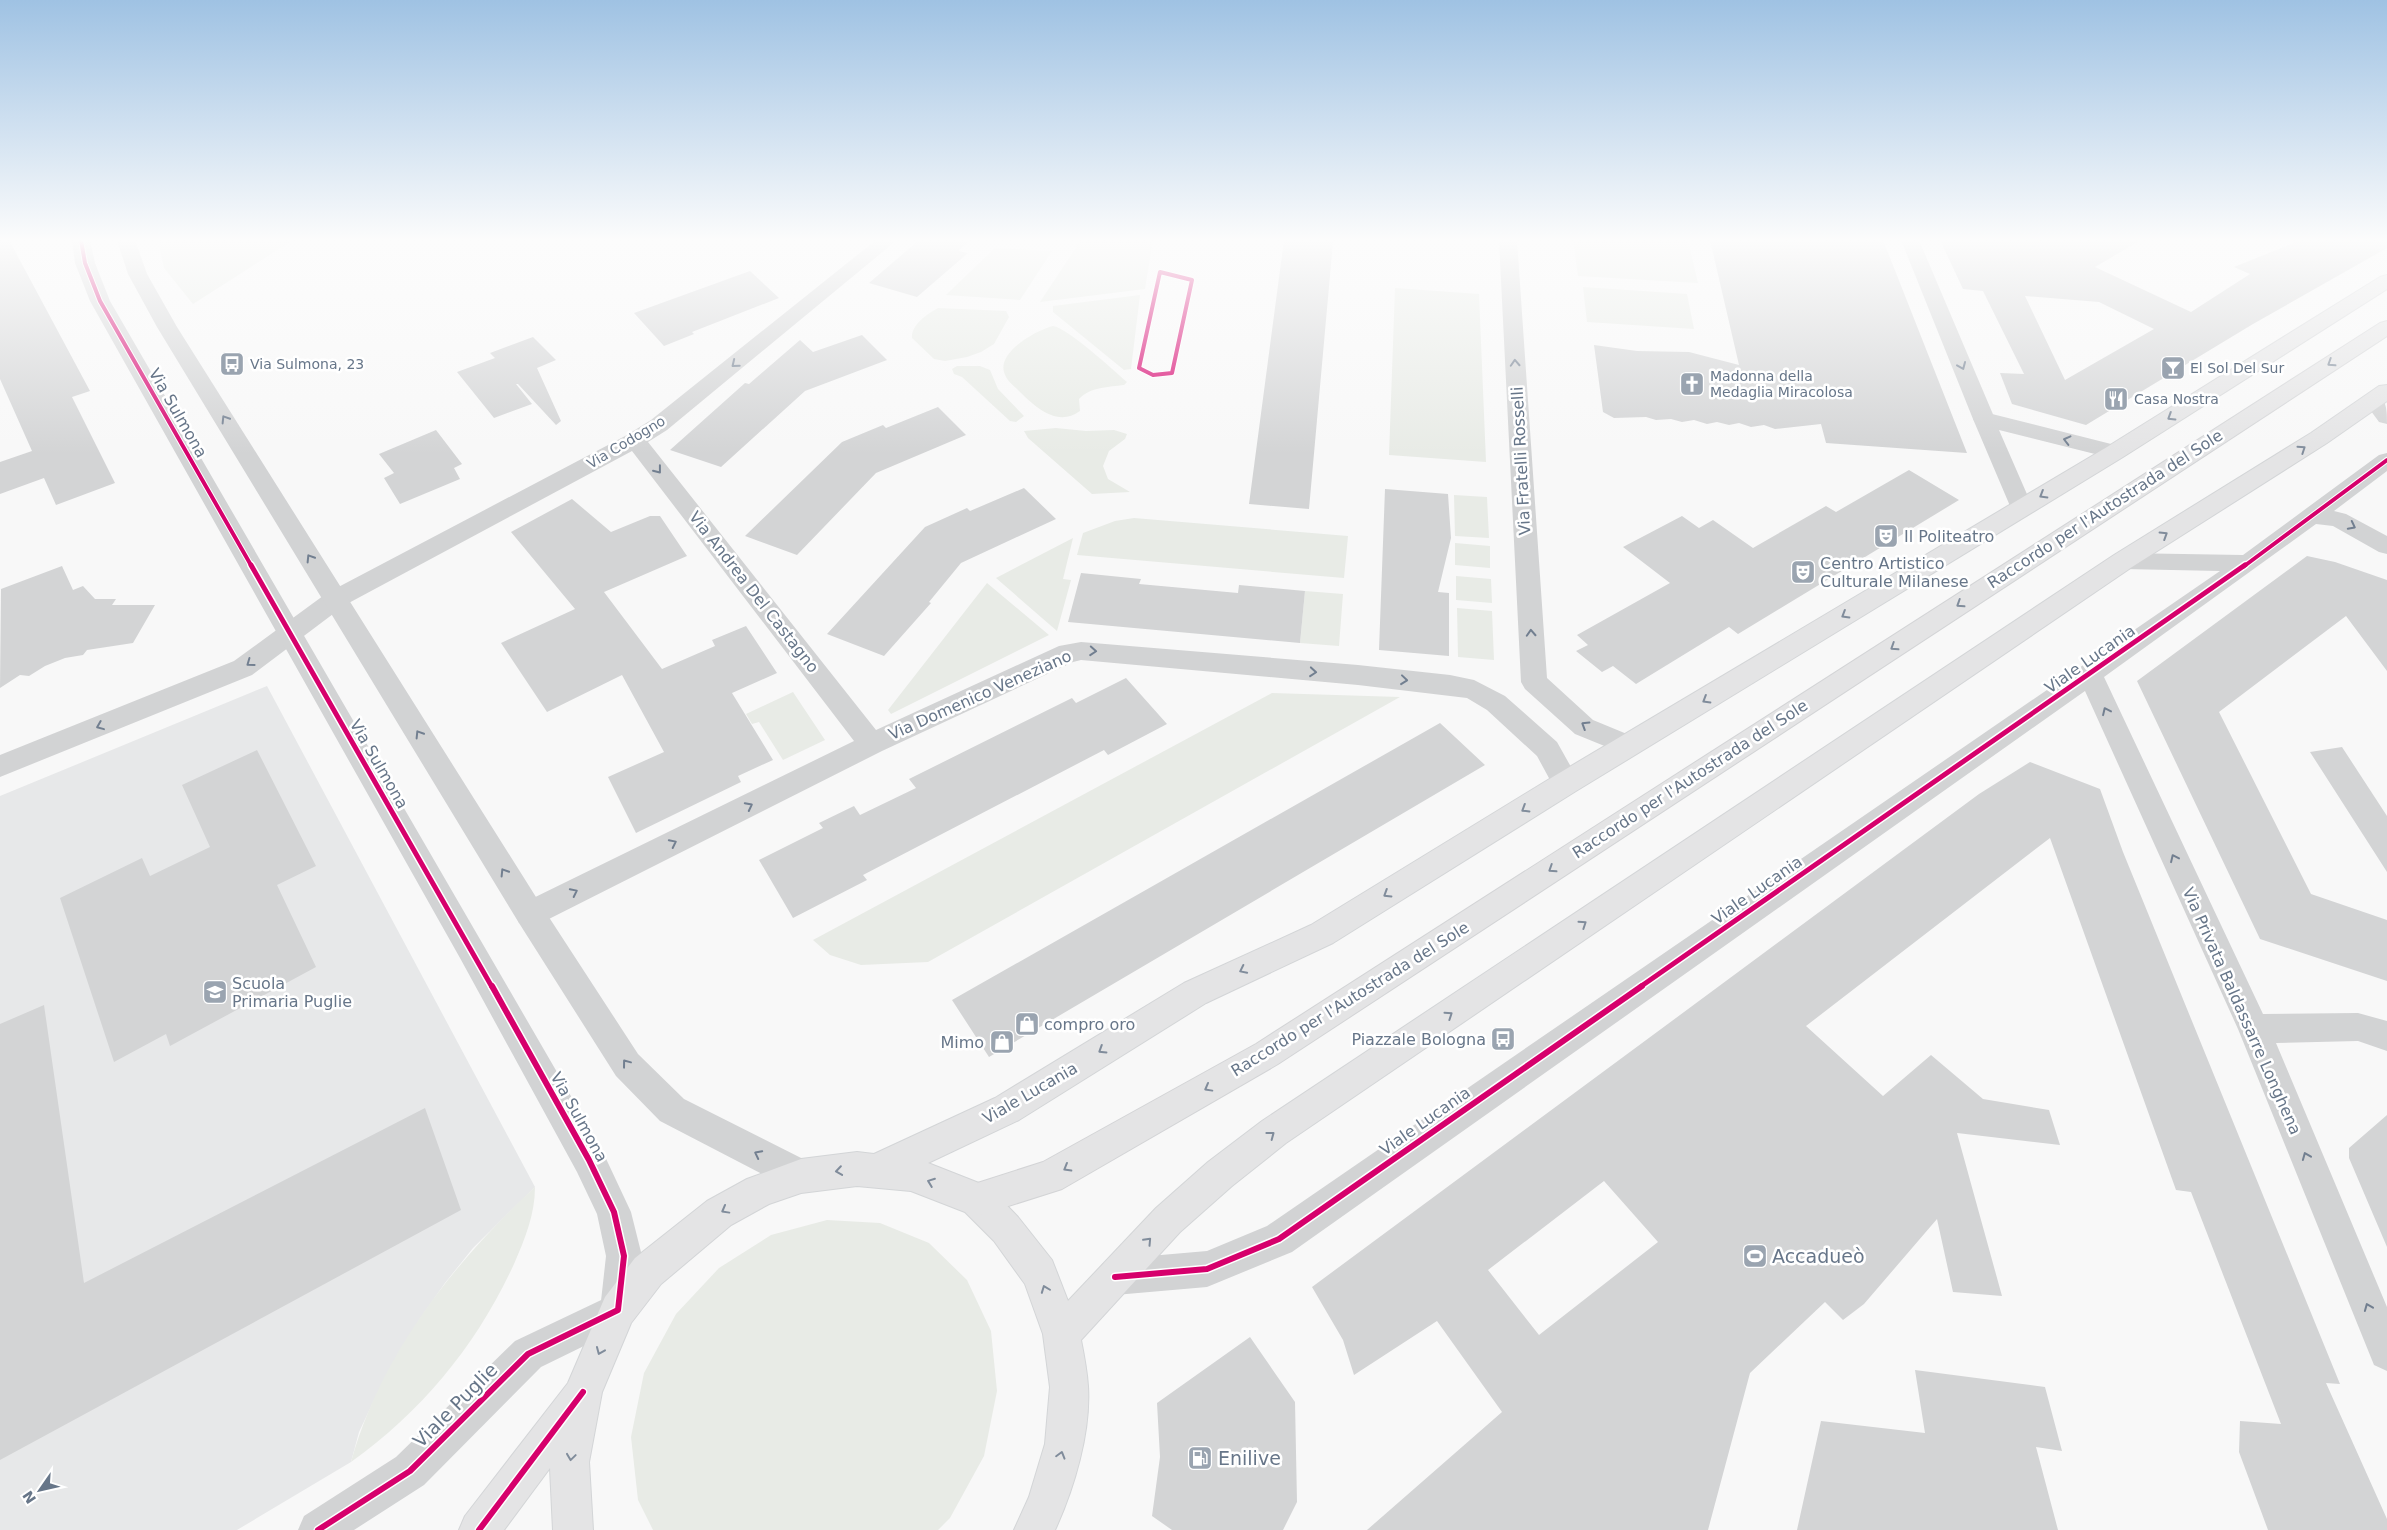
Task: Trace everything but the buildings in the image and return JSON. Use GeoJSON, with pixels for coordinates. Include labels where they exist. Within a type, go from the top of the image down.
{"type":"FeatureCollection","features":[{"type":"Feature","properties":{"kind":"main road","name":"Viale Lucania"},"geometry":{"type":"LineString","coordinates":[[877,1170],[1007,1109],[1195,993],[1322,934],[1566,783],[2114,452],[2338,311]]}},
{"type":"Feature","properties":{"kind":"main road","name":"Raccordo per l'Autostrada del Sole"},"geometry":{"type":"LineString","coordinates":[[977,1199],[1050,1177],[1267,1054],[2387,327]]}},
{"type":"Feature","properties":{"kind":"main road"},"geometry":{"type":"LineString","coordinates":[[1062,1334],[1168,1220],[1220,1174],[1274,1132],[2123,561],[2291,456],[2383,403]]}},
{"type":"Feature","properties":{"kind":"main road"},"geometry":{"type":"LineString","coordinates":[[573,1530],[569,1462],[583,1392],[618,1310],[648,1271],[719,1213],[759,1191],[801,1176],[858,1169],[911,1174],[977,1199],[1006,1229],[1039,1273],[1062,1334],[1069,1387],[1064,1444],[1046,1521]]}},
{"type":"Feature","properties":{"kind":"main road"},"geometry":{"type":"LineString","coordinates":[[479,1530],[583,1392]]}},
{"type":"Feature","properties":{"kind":"street","name":"Via Sulmona"},"geometry":{"type":"LineString","coordinates":[[106,311],[589,1160],[614,1212],[624,1256],[618,1310]]}},
{"type":"Feature","properties":{"kind":"street"},"geometry":{"type":"LineString","coordinates":[[158,311],[530,914],[627,1065],[672,1110],[801,1176]]}},
{"type":"Feature","properties":{"kind":"street","name":"Via Codogno"},"geometry":{"type":"LineString","coordinates":[[336,599],[635,440],[659,425],[800,311]]}},
{"type":"Feature","properties":{"kind":"street","name":"Via Fratelli Rosselli"},"geometry":{"type":"LineString","coordinates":[[1512,311],[1534,682]]}},
{"type":"Feature","properties":{"kind":"street"},"geometry":{"type":"LineString","coordinates":[[1940,311],[2021,508]]}},
{"type":"Feature","properties":{"kind":"street"},"geometry":{"type":"LineString","coordinates":[[1984,419],[2114,452]]}},
{"type":"Feature","properties":{"kind":"street","name":"Via Andrea Del Castagno"},"geometry":{"type":"LineString","coordinates":[[635,440],[872,744]]}},
{"type":"Feature","properties":{"kind":"street","name":"Viale Lucania"},"geometry":{"type":"LineString","coordinates":[[1114,1277],[1207,1269],[1279,1239],[2248,563],[2387,460]]}},
{"type":"Feature","properties":{"kind":"street"},"geometry":{"type":"LineString","coordinates":[[2313,516],[2338,519],[2387,546]]}},
{"type":"Feature","properties":{"kind":"street"},"geometry":{"type":"LineString","coordinates":[[2123,561],[2248,563]]}},
{"type":"Feature","properties":{"kind":"street"},"geometry":{"type":"LineString","coordinates":[[0,766],[243,668],[336,599]]}},
{"type":"Feature","properties":{"kind":"street","name":"Via Domenico Veneziano"},"geometry":{"type":"LineString","coordinates":[[530,914],[872,744],[1068,653],[1081,651],[1450,686],[1474,690],[1496,702],[1547,749],[1566,783]]}},
{"type":"Feature","properties":{"kind":"street","name":"Via Privata Baldassarre Longhena"},"geometry":{"type":"LineString","coordinates":[[2090,674],[2254,1030],[2387,1352]]}},
{"type":"Feature","properties":{"kind":"street"},"geometry":{"type":"LineString","coordinates":[[1496,702],[1534,682],[1584,726],[1629,746]]}},
{"type":"Feature","properties":{"kind":"street"},"geometry":{"type":"LineString","coordinates":[[2254,1030],[2358,1027],[2387,1036]]}},
{"type":"Feature","properties":{"kind":"street","name":"Viale Puglie"},"geometry":{"type":"LineString","coordinates":[[318,1530],[410,1471],[528,1354],[618,1310]]}},
{"type":"Feature","properties":{"kind":"shaded area"},"geometry":{"type":"Polygon","coordinates":[[[933,311],[1006,311],[1009,317],[994,344],[981,352],[967,357],[945,361],[934,359],[912,338],[912,333],[917,324],[933,311]]]}},
{"type":"Feature","properties":{"kind":"shaded area"},"geometry":{"type":"Polygon","coordinates":[[[1138,311],[1131,369],[1124,370],[1053,312],[1138,311]]]}},
{"type":"Feature","properties":{"kind":"shaded area"},"geometry":{"type":"Polygon","coordinates":[[[1394,311],[1480,311],[1486,462],[1389,455],[1394,311]]]}},
{"type":"Feature","properties":{"kind":"shaded area"},"geometry":{"type":"Polygon","coordinates":[[[1586,311],[1690,311],[1694,329],[1587,322],[1586,311]]]}},
{"type":"Feature","properties":{"kind":"shaded area"},"geometry":{"type":"Polygon","coordinates":[[[1053,326],[1060,328],[1079,341],[1127,382],[1124,385],[1100,388],[1083,395],[1079,399],[1080,411],[1071,416],[1054,416],[1039,408],[1008,380],[1004,372],[1004,364],[1013,349],[1020,343],[1038,332],[1053,326]]]}},
{"type":"Feature","properties":{"kind":"shaded area"},"geometry":{"type":"Polygon","coordinates":[[[957,366],[980,366],[990,370],[998,389],[1024,416],[1016,422],[1010,421],[962,377],[954,374],[952,369],[957,366]]]}},
{"type":"Feature","properties":{"kind":"shaded area"},"geometry":{"type":"Polygon","coordinates":[[[1056,428],[1086,431],[1114,430],[1127,434],[1125,439],[1109,451],[1103,466],[1108,479],[1130,492],[1092,494],[1028,438],[1024,431],[1056,428]]]}},
{"type":"Feature","properties":{"kind":"shaded area"},"geometry":{"type":"Polygon","coordinates":[[[1454,495],[1487,497],[1489,538],[1455,536],[1454,495]]]}},
{"type":"Feature","properties":{"kind":"shaded area"},"geometry":{"type":"Polygon","coordinates":[[[1134,518],[1348,536],[1344,578],[1077,555],[1083,533],[1115,521],[1134,518]]]}},
{"type":"Feature","properties":{"kind":"shaded area"},"geometry":{"type":"Polygon","coordinates":[[[1073,538],[1063,579],[1071,580],[1057,631],[996,578],[1073,538]]]}},
{"type":"Feature","properties":{"kind":"shaded area"},"geometry":{"type":"Polygon","coordinates":[[[1455,543],[1490,546],[1490,568],[1455,565],[1455,543]]]}},
{"type":"Feature","properties":{"kind":"shaded area"},"geometry":{"type":"Polygon","coordinates":[[[1456,576],[1491,579],[1492,603],[1456,600],[1456,576]]]}},
{"type":"Feature","properties":{"kind":"shaded area"},"geometry":{"type":"Polygon","coordinates":[[[987,583],[1049,635],[891,714],[888,710],[987,583]]]}},
{"type":"Feature","properties":{"kind":"shaded area"},"geometry":{"type":"Polygon","coordinates":[[[1305,591],[1343,594],[1339,646],[1300,643],[1305,591]]]}},
{"type":"Feature","properties":{"kind":"shaded area"},"geometry":{"type":"Polygon","coordinates":[[[1457,608],[1492,611],[1494,660],[1458,657],[1457,608]]]}},
{"type":"Feature","properties":{"kind":"shaded area","name":"Scuola Primaria Puglie"},"geometry":{"type":"Polygon","coordinates":[[[267,686],[535,1187],[473,1248],[419,1320],[376,1396],[359,1432],[351,1462],[237,1530],[0,1530],[0,796],[267,686]]]}},
{"type":"Feature","properties":{"kind":"shaded area"},"geometry":{"type":"Polygon","coordinates":[[[793,692],[825,740],[783,760],[759,722],[752,724],[746,714],[793,692]]]}},
{"type":"Feature","properties":{"kind":"shaded area"},"geometry":{"type":"Polygon","coordinates":[[[1272,693],[1400,697],[928,962],[861,965],[830,955],[813,940],[1272,693]]]}},
{"type":"Feature","properties":{"kind":"shaded area"},"geometry":{"type":"Polygon","coordinates":[[[535,1187],[531,1217],[518,1255],[500,1293],[465,1348],[446,1374],[401,1421],[351,1462],[364,1422],[381,1384],[401,1347],[424,1312],[476,1246],[535,1187]]]}},
{"type":"Feature","properties":{"kind":"shaded area"},"geometry":{"type":"Polygon","coordinates":[[[827,1220],[880,1223],[929,1243],[967,1280],[991,1331],[997,1391],[984,1456],[950,1518],[938,1530],[653,1530],[638,1500],[631,1437],[644,1373],[676,1314],[719,1268],[771,1235],[827,1220]]]}},
{"type":"Feature","properties":{"kind":"cycle path"},"geometry":{"type":"LineString","coordinates":[[106,311],[471,949],[589,1160],[614,1212],[624,1256],[618,1310],[528,1354],[410,1471],[318,1530]]}},
{"type":"Feature","properties":{"kind":"cycle path"},"geometry":{"type":"LineString","coordinates":[[1151,311],[1139,368],[1153,375],[1172,373],[1185,311]]}},
{"type":"Feature","properties":{"kind":"cycle path"},"geometry":{"type":"LineString","coordinates":[[1115,1277],[1207,1269],[1279,1239],[2248,563],[2387,460]]}},
{"type":"Feature","properties":{"kind":"cycle path"},"geometry":{"type":"LineString","coordinates":[[479,1530],[583,1392]]}},
{"type":"Feature","properties":{"kind":"place","name":"Via Sulmona, 23"},"geometry":{"type":"Point","coordinates":[232,364]}},
{"type":"Feature","properties":{"kind":"place","name":"El Sol Del Sur"},"geometry":{"type":"Point","coordinates":[2173,368]}},
{"type":"Feature","properties":{"kind":"place","name":"Madonna della Medaglia Miracolosa"},"geometry":{"type":"Point","coordinates":[1692,384]}},
{"type":"Feature","properties":{"kind":"place","name":"Casa Nostra"},"geometry":{"type":"Point","coordinates":[2116,399]}},
{"type":"Feature","properties":{"kind":"place","name":"Il Politeatro"},"geometry":{"type":"Point","coordinates":[1886,536]}},
{"type":"Feature","properties":{"kind":"place","name":"Centro Artistico Culturale Milanese"},"geometry":{"type":"Point","coordinates":[1803,572]}},
{"type":"Feature","properties":{"kind":"place","name":"Scuola Primaria Puglie"},"geometry":{"type":"Point","coordinates":[215,992]}},
{"type":"Feature","properties":{"kind":"place","name":"compro oro"},"geometry":{"type":"Point","coordinates":[1027,1024]}},
{"type":"Feature","properties":{"kind":"place","name":"Piazzale Bologna"},"geometry":{"type":"Point","coordinates":[1503,1039]}},
{"type":"Feature","properties":{"kind":"place","name":"Mimo"},"geometry":{"type":"Point","coordinates":[1002,1042]}},
{"type":"Feature","properties":{"kind":"place","name":"Accadueò"},"geometry":{"type":"Point","coordinates":[1755,1256]}},
{"type":"Feature","properties":{"kind":"place","name":"Enilive"},"geometry":{"type":"Point","coordinates":[1200,1458]}}]}
